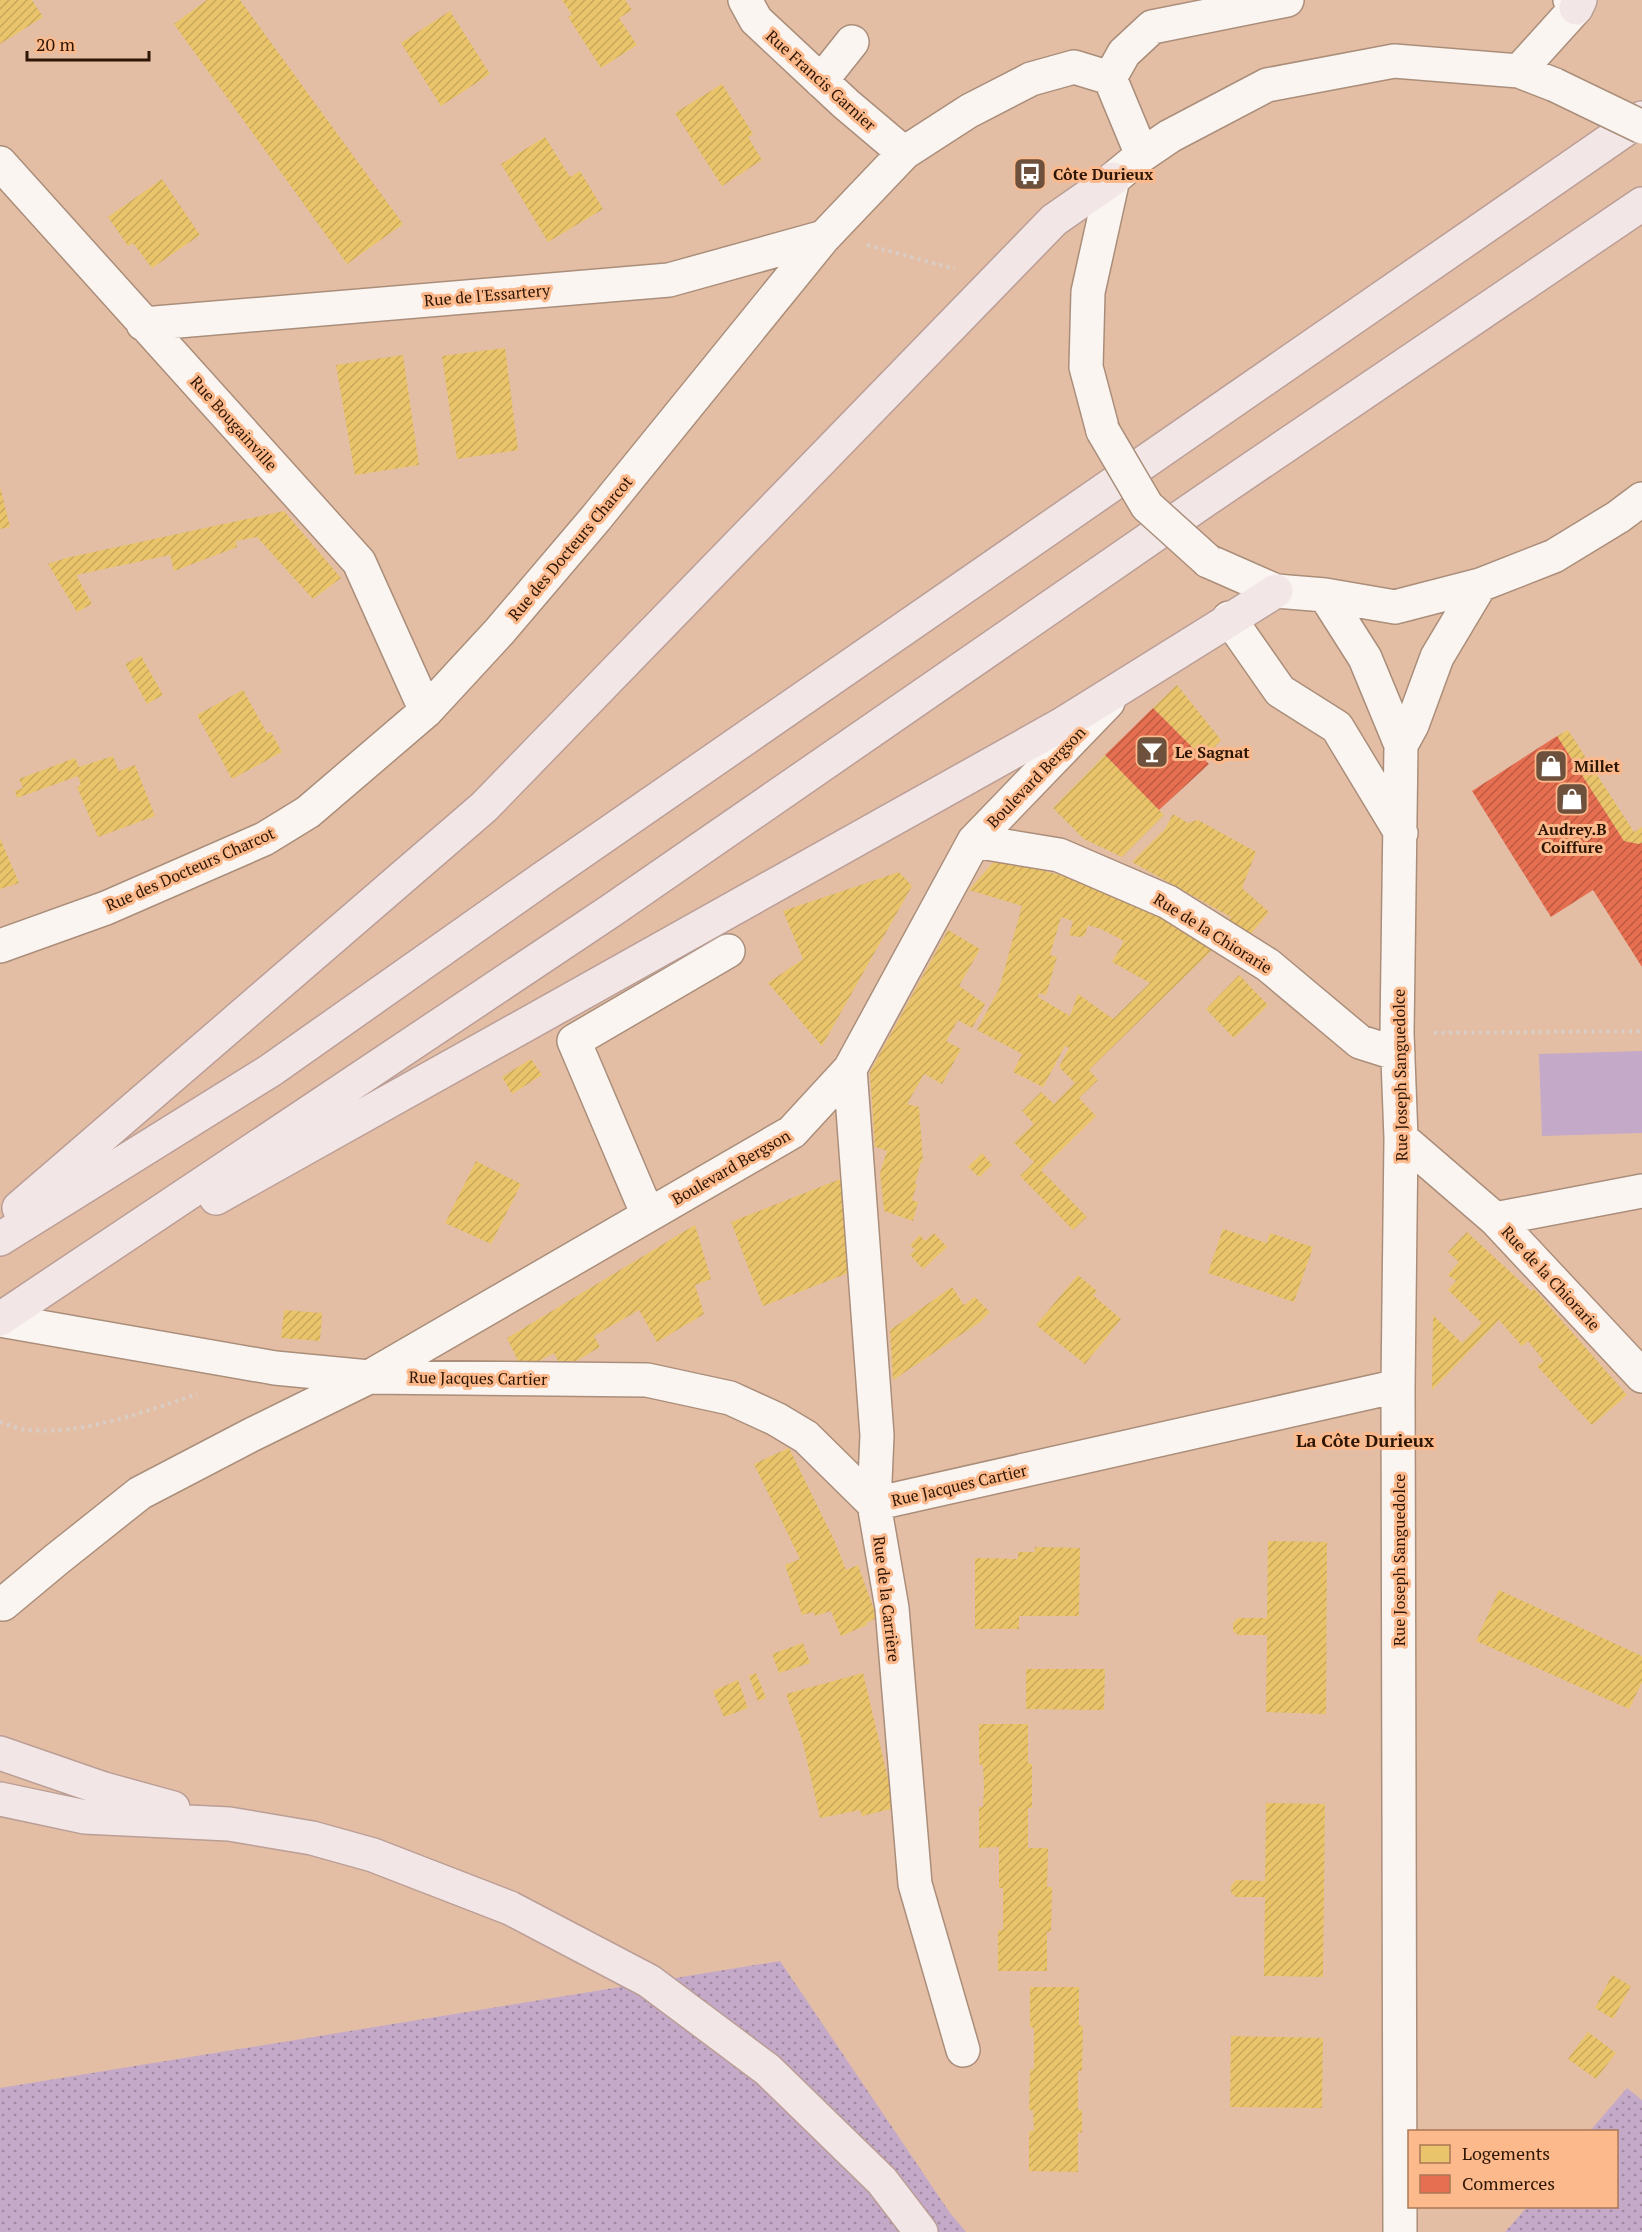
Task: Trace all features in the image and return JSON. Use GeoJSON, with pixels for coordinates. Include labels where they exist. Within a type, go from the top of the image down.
{"type":"FeatureCollection","features":[{"type":"Feature","properties":{"kind":"main road"},"geometry":{"type":"LineString","coordinates":[[0,1239],[271,1070],[542,879],[1642,118]]}},
{"type":"Feature","properties":{"kind":"main road"},"geometry":{"type":"LineString","coordinates":[[0,1224],[484,807],[1054,220],[1113,179]]}},
{"type":"Feature","properties":{"kind":"main road"},"geometry":{"type":"LineString","coordinates":[[0,1319],[612,910],[1204,501],[1642,204]]}},
{"type":"Feature","properties":{"kind":"main road"},"geometry":{"type":"LineString","coordinates":[[0,1319],[1050,731],[1276,591]]}},
{"type":"Feature","properties":{"kind":"main road"},"geometry":{"type":"LineString","coordinates":[[0,1753],[104,1789],[229,1824],[312,1838],[373,1855],[510,1908],[649,1981],[768,2070],[882,2181],[921,2232]]}},
{"type":"Feature","properties":{"kind":"main road"},"geometry":{"type":"LineString","coordinates":[[0,1798],[85,1817],[229,1824]]}},
{"type":"Feature","properties":{"kind":"street","name":"Rue Francis Garnier"},"geometry":{"type":"LineString","coordinates":[[745,0],[756,20],[821,81],[904,153]]}},
{"type":"Feature","properties":{"kind":"street"},"geometry":{"type":"LineString","coordinates":[[1142,155],[1110,78],[1124,53],[1152,27],[1287,0]]}},
{"type":"Feature","properties":{"kind":"street"},"geometry":{"type":"LineString","coordinates":[[1519,71],[1575,3]]}},
{"type":"Feature","properties":{"kind":"street"},"geometry":{"type":"LineString","coordinates":[[821,81],[852,42]]}},
{"type":"Feature","properties":{"kind":"street"},"geometry":{"type":"LineString","coordinates":[[1642,127],[1556,85],[1519,71],[1394,61],[1267,85],[1170,136],[1113,179],[1088,292],[1086,367],[1103,431],[1147,506],[1208,561],[1276,591],[1325,595],[1395,607],[1480,585],[1554,556],[1618,517],[1642,499]]}},
{"type":"Feature","properties":{"kind":"street","name":"Rue des Docteurs Charcot"},"geometry":{"type":"LineString","coordinates":[[0,946],[106,908],[264,839],[308,812],[426,711],[499,633],[596,518],[828,233],[904,153],[969,111],[1031,79],[1074,67],[1110,78]]}},
{"type":"Feature","properties":{"kind":"street","name":"Rue Bougainville"},"geometry":{"type":"LineString","coordinates":[[0,163],[359,562],[426,711]]}},
{"type":"Feature","properties":{"kind":"street","name":"Rue de l'Essartery"},"geometry":{"type":"LineString","coordinates":[[143,324],[669,280],[828,233]]}},
{"type":"Feature","properties":{"kind":"street"},"geometry":{"type":"LineString","coordinates":[[1401,745],[1412,725],[1437,657],[1480,585]]}},
{"type":"Feature","properties":{"kind":"street"},"geometry":{"type":"LineString","coordinates":[[1325,595],[1365,658],[1401,745]]}},
{"type":"Feature","properties":{"kind":"street"},"geometry":{"type":"LineString","coordinates":[[1229,618],[1280,691],[1337,727],[1402,834]]}},
{"type":"Feature","properties":{"kind":"street","name":"Boulevard Bergson"},"geometry":{"type":"LineString","coordinates":[[3,1604],[140,1493],[369,1377],[792,1132],[850,1070],[974,841],[1126,684]]}},
{"type":"Feature","properties":{"kind":"street","name":"Rue Joseph Sanguedolce"},"geometry":{"type":"LineString","coordinates":[[1400,2232],[1398,1386],[1401,1138],[1397,1044],[1402,834],[1401,745]]}},
{"type":"Feature","properties":{"kind":"street","name":"Rue de la Chiorarie"},"geometry":{"type":"LineString","coordinates":[[974,841],[1059,855],[1168,903],[1268,965],[1360,1042],[1397,1044]]}},
{"type":"Feature","properties":{"kind":"street"},"geometry":{"type":"LineString","coordinates":[[648,1215],[574,1041],[728,951]]}},
{"type":"Feature","properties":{"kind":"street","name":"Rue de la Carrière"},"geometry":{"type":"LineString","coordinates":[[850,1070],[876,1435],[874,1504],[892,1608],[915,1884],[963,2050]]}},
{"type":"Feature","properties":{"kind":"street","name":"Rue de la Chiorarie"},"geometry":{"type":"LineString","coordinates":[[1401,1138],[1495,1219],[1642,1376]]}},
{"type":"Feature","properties":{"kind":"street"},"geometry":{"type":"LineString","coordinates":[[1495,1219],[1642,1191]]}},
{"type":"Feature","properties":{"kind":"street","name":"Rue Jacques Cartier"},"geometry":{"type":"LineString","coordinates":[[0,1319],[275,1368],[369,1377],[647,1380],[730,1398],[776,1419],[806,1437],[874,1504],[1398,1386]]}},
{"type":"Feature","properties":{"kind":"path"},"geometry":{"type":"LineString","coordinates":[[828,233],[965,272],[980,257],[1000,274]]}},
{"type":"Feature","properties":{"kind":"path"},"geometry":{"type":"LineString","coordinates":[[1397,1044],[1642,1031]]}},
{"type":"Feature","properties":{"kind":"path"},"geometry":{"type":"LineString","coordinates":[[0,1422],[22,1429],[70,1430],[150,1409],[207,1390]]}},
{"type":"Feature","properties":{"kind":"shaded area"},"geometry":{"type":"Polygon","coordinates":[[[1642,1051],[1642,1133],[1542,1136],[1539,1054],[1642,1051]]]}},
{"type":"Feature","properties":{"kind":"shaded area"},"geometry":{"type":"Polygon","coordinates":[[[780,1961],[950,2213],[966,2232],[0,2232],[0,2088],[780,1961]]]}},
{"type":"Feature","properties":{"kind":"shaded area"},"geometry":{"type":"Polygon","coordinates":[[[1627,2088],[1642,2100],[1642,2232],[1505,2232],[1526,2208],[1618,2208],[1618,2130],[1591,2130],[1627,2088]]]}},
{"type":"Feature","properties":{"kind":"building: Logements"},"geometry":{"type":"Polygon","coordinates":[[[0,0],[32,0],[43,17],[0,44],[0,0]]]}},
{"type":"Feature","properties":{"kind":"building: Logements"},"geometry":{"type":"Polygon","coordinates":[[[207,0],[240,0],[403,224],[347,264],[174,24],[207,0]]]}},
{"type":"Feature","properties":{"kind":"building: Logements"},"geometry":{"type":"Polygon","coordinates":[[[562,0],[625,0],[632,10],[619,18],[637,45],[601,68],[568,17],[572,15],[562,0]]]}},
{"type":"Feature","properties":{"kind":"building: Logements"},"geometry":{"type":"Polygon","coordinates":[[[450,11],[490,74],[441,106],[401,43],[450,11]]]}},
{"type":"Feature","properties":{"kind":"building: Logements"},"geometry":{"type":"Polygon","coordinates":[[[722,84],[753,134],[748,137],[762,160],[722,186],[675,113],[722,84]]]}},
{"type":"Feature","properties":{"kind":"building: Logements"},"geometry":{"type":"Polygon","coordinates":[[[545,137],[570,177],[580,171],[603,209],[548,242],[501,164],[545,137]]]}},
{"type":"Feature","properties":{"kind":"building: Logements"},"geometry":{"type":"Polygon","coordinates":[[[162,179],[200,235],[152,268],[133,243],[128,246],[108,217],[162,179]]]}},
{"type":"Feature","properties":{"kind":"building: Logements"},"geometry":{"type":"Polygon","coordinates":[[[505,348],[518,450],[457,459],[442,356],[505,348]]]}},
{"type":"Feature","properties":{"kind":"building: Logements"},"geometry":{"type":"Polygon","coordinates":[[[403,355],[419,465],[355,475],[336,365],[403,355]]]}},
{"type":"Feature","properties":{"kind":"building: Logements"},"geometry":{"type":"Polygon","coordinates":[[[0,486],[10,527],[0,529],[0,486]]]}},
{"type":"Feature","properties":{"kind":"building: Logements"},"geometry":{"type":"Polygon","coordinates":[[[284,511],[341,578],[313,599],[257,537],[236,541],[237,547],[174,571],[170,555],[76,575],[92,604],[77,612],[48,564],[66,558],[284,511]]]}},
{"type":"Feature","properties":{"kind":"building: Logements"},"geometry":{"type":"Polygon","coordinates":[[[141,656],[163,695],[147,704],[125,664],[141,656]]]}},
{"type":"Feature","properties":{"kind":"building: Logements"},"geometry":{"type":"Polygon","coordinates":[[[1177,685],[1221,740],[1204,759],[1153,708],[1177,685]]]}},
{"type":"Feature","properties":{"kind":"building: Logements"},"geometry":{"type":"Polygon","coordinates":[[[243,690],[267,733],[271,732],[282,752],[232,779],[197,715],[243,690]]]}},
{"type":"Feature","properties":{"kind":"building: Logements"},"geometry":{"type":"Polygon","coordinates":[[[1568,730],[1634,832],[1642,827],[1642,843],[1624,841],[1557,736],[1568,730]]]}},
{"type":"Feature","properties":{"kind":"building: Logements"},"geometry":{"type":"Polygon","coordinates":[[[1105,755],[1164,815],[1122,857],[1084,839],[1053,808],[1105,755]]]}},
{"type":"Feature","properties":{"kind":"building: Logements"},"geometry":{"type":"Polygon","coordinates":[[[113,756],[119,771],[135,765],[155,816],[98,837],[77,787],[81,785],[78,776],[17,798],[15,791],[23,788],[19,779],[75,758],[79,767],[113,756]]]}},
{"type":"Feature","properties":{"kind":"building: Logements"},"geometry":{"type":"Polygon","coordinates":[[[1173,814],[1188,823],[1198,820],[1256,852],[1242,888],[1269,912],[1249,936],[1229,920],[1231,917],[1132,862],[1165,829],[1173,814]]]}},
{"type":"Feature","properties":{"kind":"building: Logements"},"geometry":{"type":"Polygon","coordinates":[[[0,838],[19,883],[0,889],[0,838]]]}},
{"type":"Feature","properties":{"kind":"building: Logements"},"geometry":{"type":"Polygon","coordinates":[[[997,858],[1115,890],[1215,947],[1089,1070],[1098,1080],[1079,1098],[1096,1116],[1041,1170],[1087,1217],[1073,1230],[1020,1176],[1034,1162],[1014,1143],[1034,1124],[1022,1111],[1041,1092],[1054,1104],[1075,1083],[1059,1067],[1069,1048],[1065,1046],[1043,1087],[1013,1072],[1022,1054],[977,1030],[999,989],[1022,906],[969,890],[997,858]],[[1061,917],[1050,955],[1057,957],[1046,995],[1039,993],[1038,997],[1070,1016],[1078,994],[1113,1019],[1150,983],[1112,962],[1124,941],[1088,925],[1085,935],[1080,937],[1069,935],[1073,921],[1061,917]]]}},
{"type":"Feature","properties":{"kind":"building: Logements"},"geometry":{"type":"Polygon","coordinates":[[[899,872],[912,886],[822,1046],[768,983],[803,959],[783,911],[899,872]]]}},
{"type":"Feature","properties":{"kind":"building: Logements"},"geometry":{"type":"Polygon","coordinates":[[[948,930],[980,949],[959,986],[985,1004],[972,1028],[958,1020],[946,1041],[961,1049],[942,1084],[924,1074],[907,1104],[919,1107],[923,1162],[921,1161],[912,1200],[918,1202],[913,1221],[884,1211],[880,1173],[887,1151],[875,1147],[870,1072],[948,930]]]}},
{"type":"Feature","properties":{"kind":"building: Logements"},"geometry":{"type":"Polygon","coordinates":[[[1239,975],[1268,1005],[1234,1038],[1206,1009],[1239,975]]]}},
{"type":"Feature","properties":{"kind":"building: Logements"},"geometry":{"type":"Polygon","coordinates":[[[531,1059],[542,1075],[512,1094],[502,1077],[531,1059]]]}},
{"type":"Feature","properties":{"kind":"building: Logements"},"geometry":{"type":"Polygon","coordinates":[[[982,1153],[992,1165],[979,1177],[968,1167],[982,1153]]]}},
{"type":"Feature","properties":{"kind":"building: Logements"},"geometry":{"type":"Polygon","coordinates":[[[476,1161],[521,1184],[491,1244],[445,1223],[476,1161]]]}},
{"type":"Feature","properties":{"kind":"building: Logements"},"geometry":{"type":"Polygon","coordinates":[[[843,1178],[851,1272],[763,1306],[731,1222],[843,1178]]]}},
{"type":"Feature","properties":{"kind":"building: Logements"},"geometry":{"type":"Polygon","coordinates":[[[695,1225],[711,1279],[695,1285],[704,1314],[657,1342],[639,1310],[594,1336],[600,1347],[576,1361],[558,1361],[554,1353],[539,1361],[518,1361],[507,1338],[695,1225]]]}},
{"type":"Feature","properties":{"kind":"building: Logements"},"geometry":{"type":"Polygon","coordinates":[[[1223,1229],[1267,1243],[1270,1233],[1313,1247],[1294,1302],[1208,1273],[1223,1229]]]}},
{"type":"Feature","properties":{"kind":"building: Logements"},"geometry":{"type":"Polygon","coordinates":[[[1467,1232],[1531,1291],[1534,1289],[1627,1395],[1592,1425],[1537,1366],[1544,1361],[1528,1341],[1522,1346],[1499,1320],[1432,1390],[1433,1315],[1462,1343],[1482,1323],[1448,1290],[1456,1281],[1448,1275],[1459,1262],[1448,1252],[1467,1232]]]}},
{"type":"Feature","properties":{"kind":"building: Logements"},"geometry":{"type":"Polygon","coordinates":[[[934,1233],[947,1247],[923,1269],[910,1255],[915,1250],[910,1245],[920,1235],[925,1241],[934,1233]]]}},
{"type":"Feature","properties":{"kind":"building: Logements"},"geometry":{"type":"Polygon","coordinates":[[[1078,1275],[1097,1291],[1093,1295],[1121,1319],[1085,1364],[1036,1325],[1078,1275]]]}},
{"type":"Feature","properties":{"kind":"building: Logements"},"geometry":{"type":"Polygon","coordinates":[[[952,1287],[964,1305],[975,1297],[990,1312],[980,1322],[893,1380],[890,1330],[952,1287]]]}},
{"type":"Feature","properties":{"kind":"building: Logements"},"geometry":{"type":"Polygon","coordinates":[[[284,1310],[322,1313],[320,1341],[281,1338],[284,1310]]]}},
{"type":"Feature","properties":{"kind":"building: Logements"},"geometry":{"type":"Polygon","coordinates":[[[789,1448],[835,1542],[846,1570],[858,1565],[877,1618],[841,1636],[831,1611],[815,1616],[814,1612],[802,1615],[785,1565],[800,1559],[754,1464],[789,1448]]]}},
{"type":"Feature","properties":{"kind":"building: Logements"},"geometry":{"type":"Polygon","coordinates":[[[1268,1541],[1327,1542],[1326,1714],[1266,1712],[1267,1635],[1238,1635],[1233,1631],[1233,1623],[1238,1618],[1267,1618],[1268,1541]]]}},
{"type":"Feature","properties":{"kind":"building: Logements"},"geometry":{"type":"Polygon","coordinates":[[[1035,1547],[1080,1548],[1079,1616],[1019,1616],[1019,1629],[975,1629],[975,1558],[1018,1559],[1018,1552],[1035,1552],[1035,1547]]]}},
{"type":"Feature","properties":{"kind":"building: Logements"},"geometry":{"type":"Polygon","coordinates":[[[1499,1590],[1642,1656],[1642,1682],[1629,1709],[1476,1641],[1499,1590]]]}},
{"type":"Feature","properties":{"kind":"building: Logements"},"geometry":{"type":"Polygon","coordinates":[[[803,1643],[810,1663],[779,1673],[772,1654],[803,1643]]]}},
{"type":"Feature","properties":{"kind":"building: Logements"},"geometry":{"type":"Polygon","coordinates":[[[1026,1669],[1105,1669],[1104,1710],[1026,1709],[1026,1669]]]}},
{"type":"Feature","properties":{"kind":"building: Logements"},"geometry":{"type":"Polygon","coordinates":[[[756,1673],[766,1698],[758,1701],[749,1676],[756,1673]]]}},
{"type":"Feature","properties":{"kind":"building: Logements"},"geometry":{"type":"Polygon","coordinates":[[[863,1673],[895,1808],[862,1816],[860,1810],[820,1818],[803,1743],[786,1694],[863,1673]]]}},
{"type":"Feature","properties":{"kind":"building: Logements"},"geometry":{"type":"Polygon","coordinates":[[[738,1680],[748,1708],[724,1717],[713,1691],[738,1680]]]}},
{"type":"Feature","properties":{"kind":"building: Logements"},"geometry":{"type":"Polygon","coordinates":[[[979,1724],[1028,1724],[1028,1763],[1032,1764],[1032,1808],[1028,1808],[1028,1848],[1048,1848],[1047,1887],[1052,1887],[1051,1932],[1047,1932],[1047,1971],[998,1971],[998,1930],[1003,1930],[1003,1888],[999,1888],[999,1847],[979,1848],[979,1807],[983,1807],[984,1786],[983,1765],[979,1764],[979,1724]]]}},
{"type":"Feature","properties":{"kind":"building: Logements"},"geometry":{"type":"Polygon","coordinates":[[[1266,1803],[1325,1804],[1323,1977],[1264,1976],[1265,1897],[1236,1897],[1231,1893],[1231,1886],[1236,1880],[1265,1881],[1266,1803]]]}},
{"type":"Feature","properties":{"kind":"building: Logements"},"geometry":{"type":"Polygon","coordinates":[[[1612,1975],[1631,1986],[1613,2019],[1595,2008],[1612,1975]]]}},
{"type":"Feature","properties":{"kind":"building: Logements"},"geometry":{"type":"Polygon","coordinates":[[[1030,1987],[1079,1987],[1079,2025],[1083,2026],[1082,2071],[1078,2071],[1078,2110],[1082,2110],[1082,2133],[1078,2132],[1078,2172],[1029,2171],[1029,2131],[1034,2131],[1033,2110],[1029,2110],[1030,2069],[1034,2070],[1034,2028],[1030,2027],[1030,1987]]]}},
{"type":"Feature","properties":{"kind":"building: Logements"},"geometry":{"type":"Polygon","coordinates":[[[1588,2032],[1616,2053],[1596,2079],[1568,2059],[1588,2032]]]}},
{"type":"Feature","properties":{"kind":"building: Logements"},"geometry":{"type":"Polygon","coordinates":[[[1231,2036],[1323,2038],[1322,2108],[1230,2107],[1231,2036]]]}},
{"type":"Feature","properties":{"kind":"building: Commerces"},"geometry":{"type":"Polygon","coordinates":[[[1153,708],[1209,764],[1159,810],[1105,755],[1153,708]]]}},
{"type":"Feature","properties":{"kind":"building: Commerces"},"geometry":{"type":"Polygon","coordinates":[[[1557,736],[1624,841],[1642,843],[1642,967],[1593,890],[1551,917],[1472,791],[1557,736]]]}},
{"type":"Feature","properties":{"kind":"place","name":"Côte Durieux"},"geometry":{"type":"Point","coordinates":[1030,174]}},
{"type":"Feature","properties":{"kind":"place","name":"Le Sagnat"},"geometry":{"type":"Point","coordinates":[1152,752]}},
{"type":"Feature","properties":{"kind":"place","name":"Millet"},"geometry":{"type":"Point","coordinates":[1551,766]}},
{"type":"Feature","properties":{"kind":"place","name":"Audrey.B Coiffure"},"geometry":{"type":"Point","coordinates":[1572,799]}},
{"type":"Feature","properties":{"kind":"district","name":"La Côte Durieux"},"geometry":{"type":"Point","coordinates":[1365,1440]}}]}
